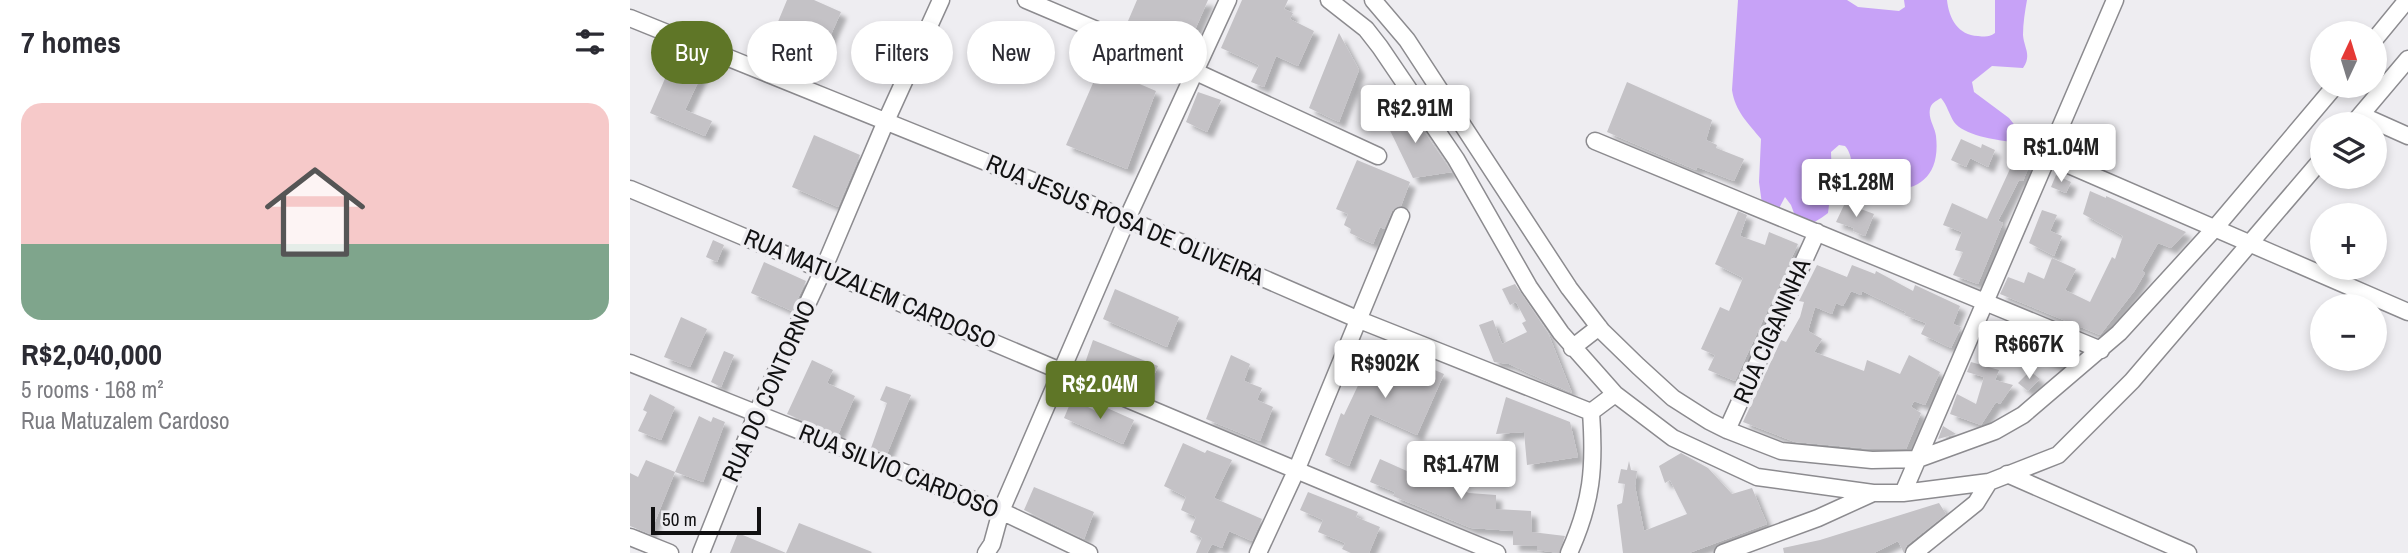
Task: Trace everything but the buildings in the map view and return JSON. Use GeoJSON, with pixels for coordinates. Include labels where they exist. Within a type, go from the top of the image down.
{"type":"FeatureCollection","features":[{"type":"Feature","properties":{"kind":"street","name":"RUA DO CONTORNO"},"geometry":{"type":"LineString","coordinates":[[701,553],[756,415],[823,270],[941,0]]}},
{"type":"Feature","properties":{"kind":"street"},"geometry":{"type":"LineString","coordinates":[[1026,0],[1076,21]]}},
{"type":"Feature","properties":{"kind":"street"},"geometry":{"type":"LineString","coordinates":[[1207,47],[1228,0]]}},
{"type":"Feature","properties":{"kind":"street"},"geometry":{"type":"LineString","coordinates":[[1329,0],[1366,29],[1456,159],[1529,287],[1572,348],[1615,394],[1672,438],[1756,477],[1873,493],[1903,493],[1989,482],[2058,455],[2133,381],[2310,173]]}},
{"type":"Feature","properties":{"kind":"street"},"geometry":{"type":"LineString","coordinates":[[1373,0],[1407,40],[1569,288],[1599,327],[1674,398],[1727,430],[1781,451],[1872,460],[1918,459],[1995,431],[2023,415],[2101,350],[2215,228],[2325,98]]}},
{"type":"Feature","properties":{"kind":"street"},"geometry":{"type":"LineString","coordinates":[[1903,493],[2115,0]]}},
{"type":"Feature","properties":{"kind":"street"},"geometry":{"type":"LineString","coordinates":[[2387,24],[2407,0]]}},
{"type":"Feature","properties":{"kind":"street","name":"RUA JESUS ROSA DE OLIVEIRA"},"geometry":{"type":"LineString","coordinates":[[630,18],[1127,219],[1357,319],[1591,412]]}},
{"type":"Feature","properties":{"kind":"street"},"geometry":{"type":"LineString","coordinates":[[2364,112],[2408,59]]}},
{"type":"Feature","properties":{"kind":"street"},"geometry":{"type":"LineString","coordinates":[[1207,77],[1378,156]]}},
{"type":"Feature","properties":{"kind":"street"},"geometry":{"type":"LineString","coordinates":[[991,550],[1000,510],[1127,219],[1190,84]]}},
{"type":"Feature","properties":{"kind":"street"},"geometry":{"type":"LineString","coordinates":[[2387,129],[2408,136]]}},
{"type":"Feature","properties":{"kind":"street"},"geometry":{"type":"LineString","coordinates":[[1595,141],[2101,350]]}},
{"type":"Feature","properties":{"kind":"street"},"geometry":{"type":"LineString","coordinates":[[2048,156],[2408,312]]}},
{"type":"Feature","properties":{"kind":"street","name":"RUA MATUZALEM CARDOSO"},"geometry":{"type":"LineString","coordinates":[[630,189],[1296,471],[1497,553]]}},
{"type":"Feature","properties":{"kind":"street"},"geometry":{"type":"LineString","coordinates":[[1258,553],[1296,471],[1401,216]]}},
{"type":"Feature","properties":{"kind":"street","name":"RUA CIGANINHA"},"geometry":{"type":"LineString","coordinates":[[1727,430],[1817,232]]}},
{"type":"Feature","properties":{"kind":"street"},"geometry":{"type":"LineString","coordinates":[[1572,348],[1599,327]]}},
{"type":"Feature","properties":{"kind":"street","name":"RUA SILVIO CARDOSO"},"geometry":{"type":"LineString","coordinates":[[630,363],[1000,510],[1088,553]]}},
{"type":"Feature","properties":{"kind":"street"},"geometry":{"type":"LineString","coordinates":[[1569,553],[1584,519],[1592,477],[1594,454],[1591,412],[1615,394]]}},
{"type":"Feature","properties":{"kind":"street"},"geometry":{"type":"LineString","coordinates":[[2007,474],[2170,550],[2188,553]]}},
{"type":"Feature","properties":{"kind":"street"},"geometry":{"type":"LineString","coordinates":[[1914,553],[1976,503],[1989,482]]}},
{"type":"Feature","properties":{"kind":"street"},"geometry":{"type":"LineString","coordinates":[[1723,553],[1818,518],[1873,493]]}},
{"type":"Feature","properties":{"kind":"street"},"geometry":{"type":"LineString","coordinates":[[630,537],[670,553]]}},
{"type":"Feature","properties":{"kind":"shaded area"},"geometry":{"type":"Polygon","coordinates":[[[1738,0],[1847,0],[1858,7],[1899,11],[1905,7],[1904,0],[1947,0],[1952,19],[1960,29],[1971,35],[1985,37],[1995,33],[1995,0],[2027,0],[2023,35],[2027,55],[2023,68],[1992,66],[1972,82],[1974,92],[2009,118],[2017,128],[2015,139],[2011,142],[1997,140],[1958,127],[1941,98],[1930,109],[1936,136],[1936,154],[1933,168],[1926,178],[1904,189],[1890,190],[1859,184],[1848,150],[1839,145],[1831,152],[1832,181],[1828,213],[1814,222],[1798,224],[1785,197],[1775,216],[1762,204],[1759,182],[1761,139],[1739,111],[1732,90],[1738,0]]]}}]}
